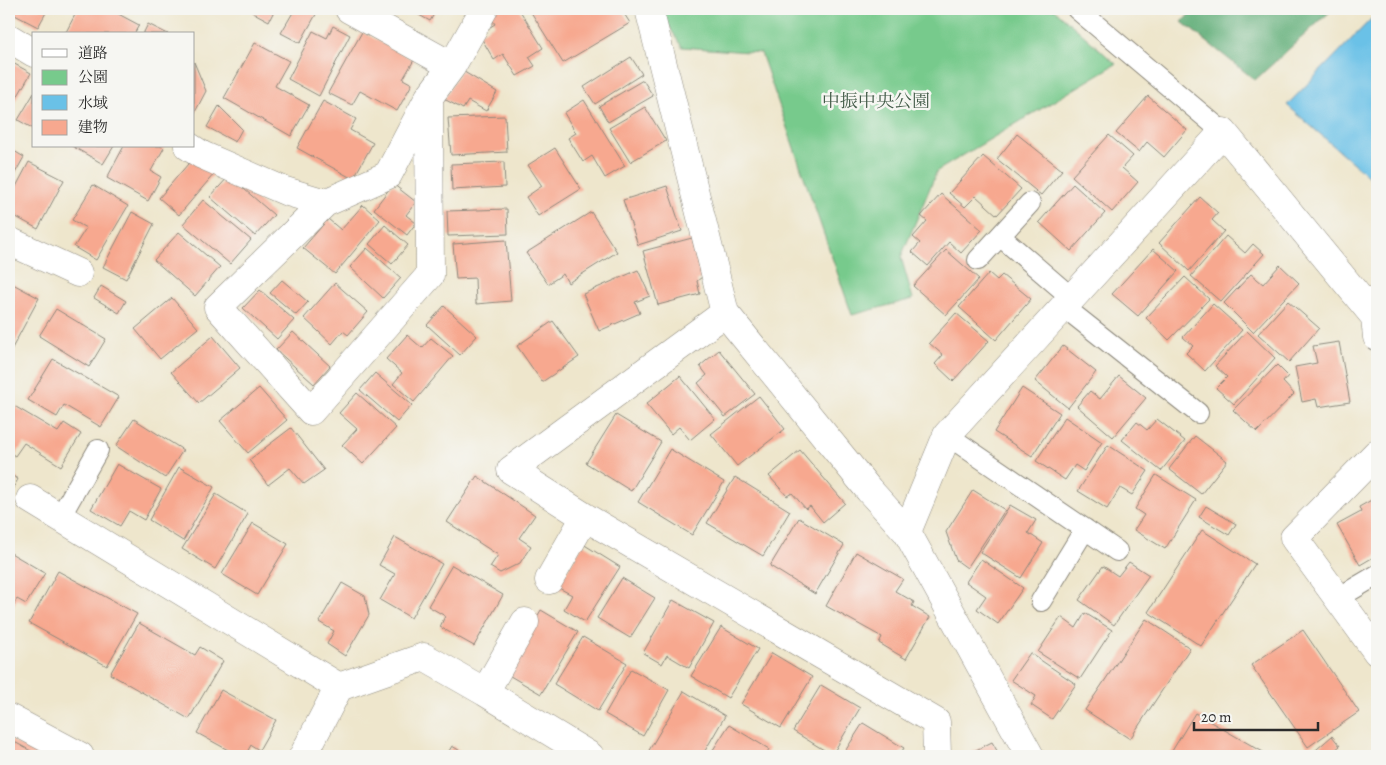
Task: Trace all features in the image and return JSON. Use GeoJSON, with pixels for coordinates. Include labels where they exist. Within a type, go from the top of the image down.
{"type":"FeatureCollection","features":[{"type":"Feature","properties":{"kind":"street"},"geometry":{"type":"LineString","coordinates":[[349,9],[452,66]]}},
{"type":"Feature","properties":{"kind":"street"},"geometry":{"type":"LineString","coordinates":[[429,97],[430,275],[311,411],[218,307],[325,203],[388,175],[429,97],[452,66],[484,9]]}},
{"type":"Feature","properties":{"kind":"street"},"geometry":{"type":"LineString","coordinates":[[649,9],[726,313],[869,490],[906,532],[1030,756]]}},
{"type":"Feature","properties":{"kind":"street"},"geometry":{"type":"LineString","coordinates":[[9,38],[32,52]]}},
{"type":"Feature","properties":{"kind":"street"},"geometry":{"type":"LineString","coordinates":[[906,532],[947,435],[1223,132],[1375,317],[1377,337]]}},
{"type":"Feature","properties":{"kind":"street"},"geometry":{"type":"LineString","coordinates":[[191,148],[202,155],[285,191],[325,203]]}},
{"type":"Feature","properties":{"kind":"street"},"geometry":{"type":"LineString","coordinates":[[9,241],[78,273]]}},
{"type":"Feature","properties":{"kind":"street"},"geometry":{"type":"LineString","coordinates":[[726,313],[511,470],[585,517],[936,722],[937,756]]}},
{"type":"Feature","properties":{"kind":"street"},"geometry":{"type":"LineString","coordinates":[[1377,453],[1294,538],[1377,652]]}},
{"type":"Feature","properties":{"kind":"street"},"geometry":{"type":"LineString","coordinates":[[30,499],[339,687]]}},
{"type":"Feature","properties":{"kind":"street"},"geometry":{"type":"LineString","coordinates":[[549,580],[585,517]]}},
{"type":"Feature","properties":{"kind":"street"},"geometry":{"type":"LineString","coordinates":[[485,692],[525,622]]}},
{"type":"Feature","properties":{"kind":"street"},"geometry":{"type":"LineString","coordinates":[[302,756],[339,687],[424,657],[590,756]]}},
{"type":"Feature","properties":{"kind":"street"},"geometry":{"type":"LineString","coordinates":[[9,718],[80,756]]}},
{"type":"Feature","properties":{"kind":"lane"},"geometry":{"type":"LineString","coordinates":[[1077,9],[1223,132]]}},
{"type":"Feature","properties":{"kind":"lane"},"geometry":{"type":"LineString","coordinates":[[978,260],[1030,203]]}},
{"type":"Feature","properties":{"kind":"lane"},"geometry":{"type":"LineString","coordinates":[[1000,236],[1068,303],[1198,413]]}},
{"type":"Feature","properties":{"kind":"lane"},"geometry":{"type":"LineString","coordinates":[[947,435],[1117,551]]}},
{"type":"Feature","properties":{"kind":"lane"},"geometry":{"type":"LineString","coordinates":[[60,517],[98,450]]}},
{"type":"Feature","properties":{"kind":"lane"},"geometry":{"type":"LineString","coordinates":[[1041,601],[1085,529]]}},
{"type":"Feature","properties":{"kind":"lane"},"geometry":{"type":"LineString","coordinates":[[1338,598],[1377,574]]}},
{"type":"Feature","properties":{"kind":"green space","name":"中振中央公園"},"geometry":{"type":"Polygon","coordinates":[[[658,9],[1054,9],[1116,64],[937,171],[901,257],[913,299],[852,315],[761,53],[682,47],[658,9]]]}},
{"type":"Feature","properties":{"kind":"green space"},"geometry":{"type":"Polygon","coordinates":[[[1194,9],[1333,9],[1255,80],[1182,22],[1194,9]]]}},
{"type":"Feature","properties":{"kind":"water"},"geometry":{"type":"Polygon","coordinates":[[[1377,13],[1377,184],[1287,105],[1377,13]]]}},
{"type":"Feature","properties":{"kind":"building"},"geometry":{"type":"Polygon","coordinates":[[[9,9],[48,9],[38,27],[9,12],[9,9]]]}},
{"type":"Feature","properties":{"kind":"building"},"geometry":{"type":"Polygon","coordinates":[[[78,9],[109,9],[139,25],[135,32],[66,32],[78,9]]]}},
{"type":"Feature","properties":{"kind":"building"},"geometry":{"type":"Polygon","coordinates":[[[253,9],[275,9],[269,21],[252,12],[253,9]]]}},
{"type":"Feature","properties":{"kind":"building"},"geometry":{"type":"Polygon","coordinates":[[[295,9],[319,9],[300,43],[281,33],[295,9]]]}},
{"type":"Feature","properties":{"kind":"building"},"geometry":{"type":"Polygon","coordinates":[[[408,9],[437,9],[430,21],[408,9]]]}},
{"type":"Feature","properties":{"kind":"building"},"geometry":{"type":"Polygon","coordinates":[[[494,9],[519,9],[543,48],[529,57],[535,66],[517,76],[503,54],[494,60],[479,34],[495,24],[488,13],[494,9]]]}},
{"type":"Feature","properties":{"kind":"building"},"geometry":{"type":"Polygon","coordinates":[[[529,9],[621,9],[630,23],[563,63],[529,9]]]}},
{"type":"Feature","properties":{"kind":"building"},"geometry":{"type":"Polygon","coordinates":[[[148,24],[164,32],[144,32],[148,24]]]}},
{"type":"Feature","properties":{"kind":"building"},"geometry":{"type":"Polygon","coordinates":[[[333,26],[350,35],[319,96],[288,79],[313,31],[327,38],[333,26]]]}},
{"type":"Feature","properties":{"kind":"building"},"geometry":{"type":"Polygon","coordinates":[[[362,32],[414,60],[403,79],[412,84],[397,111],[360,91],[352,105],[328,93],[362,32]]]}},
{"type":"Feature","properties":{"kind":"building"},"geometry":{"type":"Polygon","coordinates":[[[255,43],[289,61],[275,86],[309,105],[291,136],[224,98],[255,43]]]}},
{"type":"Feature","properties":{"kind":"building"},"geometry":{"type":"Polygon","coordinates":[[[631,57],[642,74],[595,104],[584,87],[631,57]]]}},
{"type":"Feature","properties":{"kind":"building"},"geometry":{"type":"Polygon","coordinates":[[[9,61],[31,73],[12,106],[9,104],[9,61]]]}},
{"type":"Feature","properties":{"kind":"building"},"geometry":{"type":"Polygon","coordinates":[[[195,64],[206,91],[195,112],[195,64]]]}},
{"type":"Feature","properties":{"kind":"building"},"geometry":{"type":"Polygon","coordinates":[[[461,70],[497,92],[486,111],[468,101],[463,109],[444,99],[461,70]]]}},
{"type":"Feature","properties":{"kind":"building"},"geometry":{"type":"Polygon","coordinates":[[[643,80],[653,96],[608,122],[599,106],[643,80]]]}},
{"type":"Feature","properties":{"kind":"building"},"geometry":{"type":"Polygon","coordinates":[[[32,96],[32,128],[18,120],[32,96]]]}},
{"type":"Feature","properties":{"kind":"building"},"geometry":{"type":"Polygon","coordinates":[[[1148,96],[1187,130],[1164,157],[1147,142],[1139,152],[1116,133],[1148,96]]]}},
{"type":"Feature","properties":{"kind":"building"},"geometry":{"type":"Polygon","coordinates":[[[584,100],[625,166],[605,178],[592,156],[583,162],[568,138],[576,133],[564,113],[584,100]]]}},
{"type":"Feature","properties":{"kind":"building"},"geometry":{"type":"Polygon","coordinates":[[[323,101],[356,119],[350,130],[373,143],[353,179],[297,148],[323,101]]]}},
{"type":"Feature","properties":{"kind":"building"},"geometry":{"type":"Polygon","coordinates":[[[219,106],[242,129],[235,142],[207,127],[219,106]]]}},
{"type":"Feature","properties":{"kind":"building"},"geometry":{"type":"Polygon","coordinates":[[[645,107],[666,141],[630,162],[609,128],[645,107]]]}},
{"type":"Feature","properties":{"kind":"building"},"geometry":{"type":"Polygon","coordinates":[[[505,116],[507,152],[451,155],[448,118],[505,116]]]}},
{"type":"Feature","properties":{"kind":"building"},"geometry":{"type":"Polygon","coordinates":[[[1017,134],[1062,170],[1041,195],[997,159],[1017,134]]]}},
{"type":"Feature","properties":{"kind":"building"},"geometry":{"type":"Polygon","coordinates":[[[1109,135],[1133,156],[1122,168],[1138,182],[1112,212],[1072,176],[1109,135]]]}},
{"type":"Feature","properties":{"kind":"building"},"geometry":{"type":"Polygon","coordinates":[[[9,148],[24,157],[9,184],[9,148]]]}},
{"type":"Feature","properties":{"kind":"building"},"geometry":{"type":"Polygon","coordinates":[[[75,148],[113,148],[103,164],[75,148]]]}},
{"type":"Feature","properties":{"kind":"building"},"geometry":{"type":"Polygon","coordinates":[[[123,148],[164,148],[151,171],[161,177],[148,201],[107,178],[123,148]]]}},
{"type":"Feature","properties":{"kind":"building"},"geometry":{"type":"Polygon","coordinates":[[[555,148],[581,189],[538,216],[526,197],[542,186],[528,165],[555,148]]]}},
{"type":"Feature","properties":{"kind":"building"},"geometry":{"type":"Polygon","coordinates":[[[983,156],[1021,189],[997,215],[976,196],[965,207],[949,193],[983,156]]]}},
{"type":"Feature","properties":{"kind":"building"},"geometry":{"type":"Polygon","coordinates":[[[194,157],[214,174],[179,215],[159,198],[194,157]]]}},
{"type":"Feature","properties":{"kind":"building"},"geometry":{"type":"Polygon","coordinates":[[[29,162],[64,180],[38,229],[9,213],[9,200],[29,162]]]}},
{"type":"Feature","properties":{"kind":"building"},"geometry":{"type":"Polygon","coordinates":[[[504,162],[505,187],[452,190],[451,164],[504,162]]]}},
{"type":"Feature","properties":{"kind":"building"},"geometry":{"type":"Polygon","coordinates":[[[229,176],[274,215],[255,236],[210,197],[229,176]]]}},
{"type":"Feature","properties":{"kind":"building"},"geometry":{"type":"Polygon","coordinates":[[[393,184],[416,202],[406,215],[416,223],[407,235],[374,209],[393,184]]]}},
{"type":"Feature","properties":{"kind":"building"},"geometry":{"type":"Polygon","coordinates":[[[1073,184],[1105,213],[1071,251],[1039,222],[1073,184]]]}},
{"type":"Feature","properties":{"kind":"building"},"geometry":{"type":"Polygon","coordinates":[[[93,185],[128,206],[96,260],[74,247],[86,228],[72,220],[93,185]]]}},
{"type":"Feature","properties":{"kind":"building"},"geometry":{"type":"Polygon","coordinates":[[[667,186],[682,231],[638,245],[623,200],[667,186]]]}},
{"type":"Feature","properties":{"kind":"building"},"geometry":{"type":"Polygon","coordinates":[[[941,194],[982,230],[961,253],[949,242],[928,266],[912,252],[920,243],[913,237],[927,221],[921,216],[941,194]]]}},
{"type":"Feature","properties":{"kind":"building"},"geometry":{"type":"Polygon","coordinates":[[[1200,197],[1218,213],[1212,220],[1224,231],[1189,271],[1159,243],[1200,197]]]}},
{"type":"Feature","properties":{"kind":"building"},"geometry":{"type":"Polygon","coordinates":[[[203,200],[251,240],[230,264],[183,224],[203,200]]]}},
{"type":"Feature","properties":{"kind":"building"},"geometry":{"type":"Polygon","coordinates":[[[363,205],[380,220],[335,274],[303,248],[328,219],[341,230],[363,205]]]}},
{"type":"Feature","properties":{"kind":"building"},"geometry":{"type":"Polygon","coordinates":[[[507,209],[508,234],[448,236],[447,211],[507,209]]]}},
{"type":"Feature","properties":{"kind":"building"},"geometry":{"type":"Polygon","coordinates":[[[132,212],[154,224],[126,279],[103,267],[132,212]]]}},
{"type":"Feature","properties":{"kind":"building"},"geometry":{"type":"Polygon","coordinates":[[[591,212],[617,252],[568,283],[563,274],[548,284],[526,253],[591,212]]]}},
{"type":"Feature","properties":{"kind":"building"},"geometry":{"type":"Polygon","coordinates":[[[385,225],[408,245],[392,264],[369,244],[385,225]]]}},
{"type":"Feature","properties":{"kind":"building"},"geometry":{"type":"Polygon","coordinates":[[[179,232],[220,267],[195,296],[154,260],[179,232]]]}},
{"type":"Feature","properties":{"kind":"building"},"geometry":{"type":"Polygon","coordinates":[[[1226,236],[1245,253],[1253,244],[1264,254],[1221,302],[1191,276],[1226,236]]]}},
{"type":"Feature","properties":{"kind":"building"},"geometry":{"type":"Polygon","coordinates":[[[692,238],[702,277],[697,281],[700,294],[658,305],[643,251],[692,238]]]}},
{"type":"Feature","properties":{"kind":"building"},"geometry":{"type":"Polygon","coordinates":[[[506,240],[511,301],[476,304],[475,278],[456,279],[453,244],[506,240]]]}},
{"type":"Feature","properties":{"kind":"building"},"geometry":{"type":"Polygon","coordinates":[[[367,248],[401,278],[383,298],[350,267],[367,248]]]}},
{"type":"Feature","properties":{"kind":"building"},"geometry":{"type":"Polygon","coordinates":[[[1153,249],[1178,271],[1138,316],[1112,294],[1153,249]]]}},
{"type":"Feature","properties":{"kind":"building"},"geometry":{"type":"Polygon","coordinates":[[[946,250],[979,279],[946,315],[913,286],[946,250]]]}},
{"type":"Feature","properties":{"kind":"building"},"geometry":{"type":"Polygon","coordinates":[[[1280,265],[1299,283],[1253,332],[1224,303],[1251,274],[1263,284],[1280,265]]]}},
{"type":"Feature","properties":{"kind":"building"},"geometry":{"type":"Polygon","coordinates":[[[638,270],[650,296],[635,302],[640,313],[599,331],[583,294],[638,270]]]}},
{"type":"Feature","properties":{"kind":"building"},"geometry":{"type":"Polygon","coordinates":[[[989,273],[997,280],[1002,275],[1031,299],[996,340],[959,307],[989,273]]]}},
{"type":"Feature","properties":{"kind":"building"},"geometry":{"type":"Polygon","coordinates":[[[1185,277],[1209,299],[1169,340],[1146,318],[1185,277]]]}},
{"type":"Feature","properties":{"kind":"building"},"geometry":{"type":"Polygon","coordinates":[[[282,280],[308,302],[296,315],[270,293],[282,280]]]}},
{"type":"Feature","properties":{"kind":"building"},"geometry":{"type":"Polygon","coordinates":[[[335,283],[368,312],[348,335],[343,331],[332,344],[304,318],[335,283]]]}},
{"type":"Feature","properties":{"kind":"building"},"geometry":{"type":"Polygon","coordinates":[[[13,284],[39,298],[9,354],[9,291],[13,284]]]}},
{"type":"Feature","properties":{"kind":"building"},"geometry":{"type":"Polygon","coordinates":[[[101,286],[126,301],[119,313],[94,298],[101,286]]]}},
{"type":"Feature","properties":{"kind":"building"},"geometry":{"type":"Polygon","coordinates":[[[260,290],[294,320],[277,339],[243,308],[260,290]]]}},
{"type":"Feature","properties":{"kind":"building"},"geometry":{"type":"Polygon","coordinates":[[[172,298],[198,328],[160,359],[135,329],[172,298]]]}},
{"type":"Feature","properties":{"kind":"building"},"geometry":{"type":"Polygon","coordinates":[[[1288,301],[1319,328],[1289,362],[1258,334],[1288,301]]]}},
{"type":"Feature","properties":{"kind":"building"},"geometry":{"type":"Polygon","coordinates":[[[1213,304],[1242,330],[1205,371],[1186,353],[1193,346],[1183,337],[1213,304]]]}},
{"type":"Feature","properties":{"kind":"building"},"geometry":{"type":"Polygon","coordinates":[[[444,306],[477,336],[460,355],[427,325],[444,306]]]}},
{"type":"Feature","properties":{"kind":"building"},"geometry":{"type":"Polygon","coordinates":[[[56,309],[106,339],[89,367],[39,336],[56,309]]]}},
{"type":"Feature","properties":{"kind":"building"},"geometry":{"type":"Polygon","coordinates":[[[956,313],[989,341],[953,381],[935,364],[943,355],[929,343],[956,313]]]}},
{"type":"Feature","properties":{"kind":"building"},"geometry":{"type":"Polygon","coordinates":[[[553,321],[579,357],[542,382],[517,346],[553,321]]]}},
{"type":"Feature","properties":{"kind":"building"},"geometry":{"type":"Polygon","coordinates":[[[1247,331],[1275,358],[1234,404],[1216,388],[1227,377],[1215,366],[1247,331]]]}},
{"type":"Feature","properties":{"kind":"building"},"geometry":{"type":"Polygon","coordinates":[[[293,332],[330,366],[314,384],[276,350],[293,332]]]}},
{"type":"Feature","properties":{"kind":"building"},"geometry":{"type":"Polygon","coordinates":[[[407,335],[422,348],[431,338],[453,356],[414,402],[393,384],[402,373],[386,359],[407,335]]]}},
{"type":"Feature","properties":{"kind":"building"},"geometry":{"type":"Polygon","coordinates":[[[213,336],[240,368],[199,403],[171,372],[213,336]]]}},
{"type":"Feature","properties":{"kind":"building"},"geometry":{"type":"Polygon","coordinates":[[[1339,342],[1350,402],[1318,407],[1316,399],[1302,402],[1295,367],[1317,363],[1313,346],[1339,342]]]}},
{"type":"Feature","properties":{"kind":"building"},"geometry":{"type":"Polygon","coordinates":[[[1063,346],[1096,372],[1068,408],[1035,381],[1063,346]]]}},
{"type":"Feature","properties":{"kind":"building"},"geometry":{"type":"Polygon","coordinates":[[[719,350],[755,394],[725,417],[698,383],[707,375],[700,366],[719,350]]]}},
{"type":"Feature","properties":{"kind":"building"},"geometry":{"type":"Polygon","coordinates":[[[53,359],[119,397],[101,427],[64,405],[57,417],[28,400],[53,359]]]}},
{"type":"Feature","properties":{"kind":"building"},"geometry":{"type":"Polygon","coordinates":[[[1277,365],[1288,376],[1283,382],[1294,394],[1257,432],[1233,410],[1277,365]]]}},
{"type":"Feature","properties":{"kind":"building"},"geometry":{"type":"Polygon","coordinates":[[[375,373],[412,405],[397,422],[360,390],[375,373]]]}},
{"type":"Feature","properties":{"kind":"building"},"geometry":{"type":"Polygon","coordinates":[[[680,376],[715,419],[690,440],[679,427],[671,434],[646,404],[680,376]]]}},
{"type":"Feature","properties":{"kind":"building"},"geometry":{"type":"Polygon","coordinates":[[[1119,376],[1146,398],[1113,437],[1077,406],[1090,391],[1100,399],[1119,376]]]}},
{"type":"Feature","properties":{"kind":"building"},"geometry":{"type":"Polygon","coordinates":[[[259,388],[287,420],[248,453],[220,421],[259,388]]]}},
{"type":"Feature","properties":{"kind":"building"},"geometry":{"type":"Polygon","coordinates":[[[1022,388],[1060,413],[1032,456],[994,432],[1022,388]]]}},
{"type":"Feature","properties":{"kind":"building"},"geometry":{"type":"Polygon","coordinates":[[[357,393],[396,428],[363,464],[342,445],[357,429],[339,413],[357,393]]]}},
{"type":"Feature","properties":{"kind":"building"},"geometry":{"type":"Polygon","coordinates":[[[759,396],[785,429],[737,466],[711,434],[759,396]]]}},
{"type":"Feature","properties":{"kind":"building"},"geometry":{"type":"Polygon","coordinates":[[[11,404],[58,432],[64,423],[81,434],[61,466],[24,443],[15,456],[9,452],[9,408],[11,404]]]}},
{"type":"Feature","properties":{"kind":"building"},"geometry":{"type":"Polygon","coordinates":[[[616,415],[661,442],[631,491],[586,463],[616,415]]]}},
{"type":"Feature","properties":{"kind":"building"},"geometry":{"type":"Polygon","coordinates":[[[1065,417],[1102,442],[1084,471],[1075,465],[1065,480],[1036,461],[1065,417]]]}},
{"type":"Feature","properties":{"kind":"building"},"geometry":{"type":"Polygon","coordinates":[[[134,419],[183,450],[165,478],[116,446],[134,419]]]}},
{"type":"Feature","properties":{"kind":"building"},"geometry":{"type":"Polygon","coordinates":[[[1157,419],[1185,441],[1161,471],[1122,440],[1137,422],[1147,430],[1157,419]]]}},
{"type":"Feature","properties":{"kind":"building"},"geometry":{"type":"Polygon","coordinates":[[[291,428],[324,470],[304,484],[290,468],[268,485],[249,460],[291,428]]]}},
{"type":"Feature","properties":{"kind":"building"},"geometry":{"type":"Polygon","coordinates":[[[1195,436],[1227,461],[1201,494],[1169,469],[1195,436]]]}},
{"type":"Feature","properties":{"kind":"building"},"geometry":{"type":"Polygon","coordinates":[[[1108,445],[1148,471],[1132,495],[1120,488],[1107,509],[1078,491],[1108,445]]]}},
{"type":"Feature","properties":{"kind":"building"},"geometry":{"type":"Polygon","coordinates":[[[670,449],[724,482],[692,535],[638,502],[670,449]]]}},
{"type":"Feature","properties":{"kind":"building"},"geometry":{"type":"Polygon","coordinates":[[[800,450],[845,503],[823,522],[810,506],[806,509],[792,493],[787,496],[769,476],[800,450]]]}},
{"type":"Feature","properties":{"kind":"building"},"geometry":{"type":"Polygon","coordinates":[[[117,464],[161,489],[144,520],[129,511],[120,526],[91,509],[117,464]]]}},
{"type":"Feature","properties":{"kind":"building"},"geometry":{"type":"Polygon","coordinates":[[[179,467],[214,487],[183,541],[149,520],[179,467]]]}},
{"type":"Feature","properties":{"kind":"building"},"geometry":{"type":"Polygon","coordinates":[[[9,474],[18,479],[9,496],[9,474]]]}},
{"type":"Feature","properties":{"kind":"building"},"geometry":{"type":"Polygon","coordinates":[[[1156,475],[1196,500],[1165,549],[1134,530],[1144,515],[1135,509],[1156,475]]]}},
{"type":"Feature","properties":{"kind":"building"},"geometry":{"type":"Polygon","coordinates":[[[477,476],[535,515],[519,538],[531,546],[520,563],[500,573],[490,567],[498,555],[447,522],[477,476]]]}},
{"type":"Feature","properties":{"kind":"building"},"geometry":{"type":"Polygon","coordinates":[[[735,477],[790,511],[763,556],[707,523],[735,477]]]}},
{"type":"Feature","properties":{"kind":"building"},"geometry":{"type":"Polygon","coordinates":[[[973,490],[1005,510],[967,568],[956,560],[946,532],[973,490]]]}},
{"type":"Feature","properties":{"kind":"building"},"geometry":{"type":"Polygon","coordinates":[[[216,494],[248,514],[215,569],[182,549],[216,494]]]}},
{"type":"Feature","properties":{"kind":"building"},"geometry":{"type":"Polygon","coordinates":[[[1375,498],[1377,501],[1377,555],[1360,565],[1337,525],[1361,512],[1359,507],[1375,498]]]}},
{"type":"Feature","properties":{"kind":"building"},"geometry":{"type":"Polygon","coordinates":[[[1010,505],[1036,520],[1028,533],[1043,543],[1021,578],[980,552],[1010,505]]]}},
{"type":"Feature","properties":{"kind":"building"},"geometry":{"type":"Polygon","coordinates":[[[1206,506],[1236,524],[1229,535],[1199,517],[1206,506]]]}},
{"type":"Feature","properties":{"kind":"building"},"geometry":{"type":"Polygon","coordinates":[[[799,518],[844,545],[815,594],[770,566],[799,518]]]}},
{"type":"Feature","properties":{"kind":"building"},"geometry":{"type":"Polygon","coordinates":[[[253,523],[288,544],[257,595],[222,574],[253,523]]]}},
{"type":"Feature","properties":{"kind":"building"},"geometry":{"type":"Polygon","coordinates":[[[1202,530],[1255,564],[1201,646],[1148,612],[1202,530]]]}},
{"type":"Feature","properties":{"kind":"building"},"geometry":{"type":"Polygon","coordinates":[[[395,537],[442,564],[411,618],[380,600],[395,574],[379,565],[395,537]]]}},
{"type":"Feature","properties":{"kind":"building"},"geometry":{"type":"Polygon","coordinates":[[[583,544],[620,567],[585,622],[564,609],[572,595],[557,587],[583,544]]]}},
{"type":"Feature","properties":{"kind":"building"},"geometry":{"type":"Polygon","coordinates":[[[9,552],[45,573],[26,604],[17,599],[9,613],[9,552]]]}},
{"type":"Feature","properties":{"kind":"building"},"geometry":{"type":"Polygon","coordinates":[[[856,552],[903,579],[895,591],[914,602],[912,606],[930,617],[906,659],[879,643],[882,637],[826,606],[856,552]]]}},
{"type":"Feature","properties":{"kind":"building"},"geometry":{"type":"Polygon","coordinates":[[[981,559],[1023,588],[998,624],[977,609],[986,596],[966,582],[981,559]]]}},
{"type":"Feature","properties":{"kind":"building"},"geometry":{"type":"Polygon","coordinates":[[[1129,562],[1149,575],[1114,625],[1079,600],[1103,566],[1118,576],[1129,562]]]}},
{"type":"Feature","properties":{"kind":"building"},"geometry":{"type":"Polygon","coordinates":[[[452,565],[503,595],[474,646],[440,627],[445,616],[428,606],[452,565]]]}},
{"type":"Feature","properties":{"kind":"building"},"geometry":{"type":"Polygon","coordinates":[[[58,571],[137,614],[107,666],[29,623],[58,571]]]}},
{"type":"Feature","properties":{"kind":"building"},"geometry":{"type":"Polygon","coordinates":[[[622,578],[655,598],[630,638],[597,618],[622,578]]]}},
{"type":"Feature","properties":{"kind":"building"},"geometry":{"type":"Polygon","coordinates":[[[342,583],[365,596],[369,615],[345,656],[327,644],[334,631],[319,622],[342,583]]]}},
{"type":"Feature","properties":{"kind":"building"},"geometry":{"type":"Polygon","coordinates":[[[673,600],[714,623],[689,668],[667,655],[662,664],[643,653],[673,600]]]}},
{"type":"Feature","properties":{"kind":"building"},"geometry":{"type":"Polygon","coordinates":[[[541,610],[578,632],[541,694],[505,673],[541,610]]]}},
{"type":"Feature","properties":{"kind":"building"},"geometry":{"type":"Polygon","coordinates":[[[1085,613],[1112,630],[1080,679],[1038,652],[1061,617],[1076,628],[1085,613]]]}},
{"type":"Feature","properties":{"kind":"building"},"geometry":{"type":"Polygon","coordinates":[[[1146,619],[1190,648],[1130,739],[1085,710],[1146,619]]]}},
{"type":"Feature","properties":{"kind":"building"},"geometry":{"type":"Polygon","coordinates":[[[139,623],[195,655],[200,647],[223,661],[189,719],[110,674],[139,623]]]}},
{"type":"Feature","properties":{"kind":"building"},"geometry":{"type":"Polygon","coordinates":[[[721,627],[758,649],[728,698],[691,676],[721,627]]]}},
{"type":"Feature","properties":{"kind":"building"},"geometry":{"type":"Polygon","coordinates":[[[1303,630],[1359,712],[1308,747],[1251,665],[1303,630]]]}},
{"type":"Feature","properties":{"kind":"building"},"geometry":{"type":"Polygon","coordinates":[[[583,637],[627,663],[598,711],[554,684],[583,637]]]}},
{"type":"Feature","properties":{"kind":"building"},"geometry":{"type":"Polygon","coordinates":[[[772,653],[812,677],[781,728],[741,704],[772,653]]]}},
{"type":"Feature","properties":{"kind":"building"},"geometry":{"type":"Polygon","coordinates":[[[1030,653],[1076,684],[1052,719],[1031,705],[1036,696],[1011,680],[1030,653]]]}},
{"type":"Feature","properties":{"kind":"building"},"geometry":{"type":"Polygon","coordinates":[[[631,669],[669,690],[643,736],[605,714],[631,669]]]}},
{"type":"Feature","properties":{"kind":"building"},"geometry":{"type":"Polygon","coordinates":[[[821,685],[860,708],[832,755],[793,731],[821,685]]]}},
{"type":"Feature","properties":{"kind":"building"},"geometry":{"type":"Polygon","coordinates":[[[221,690],[276,720],[259,750],[251,745],[245,756],[239,756],[197,733],[221,690]]]}},
{"type":"Feature","properties":{"kind":"building"},"geometry":{"type":"Polygon","coordinates":[[[684,691],[725,716],[702,756],[694,756],[688,753],[687,756],[654,756],[648,752],[684,691]]]}},
{"type":"Feature","properties":{"kind":"building"},"geometry":{"type":"Polygon","coordinates":[[[1195,713],[1270,756],[1169,756],[1195,713]]]}},
{"type":"Feature","properties":{"kind":"building"},"geometry":{"type":"Polygon","coordinates":[[[863,723],[904,748],[899,756],[842,756],[863,723]]]}},
{"type":"Feature","properties":{"kind":"building"},"geometry":{"type":"Polygon","coordinates":[[[729,725],[769,749],[765,756],[709,756],[729,725]]]}},
{"type":"Feature","properties":{"kind":"building"},"geometry":{"type":"Polygon","coordinates":[[[1332,736],[1340,746],[1327,756],[1309,756],[1332,736]]]}},
{"type":"Feature","properties":{"kind":"building"},"geometry":{"type":"Polygon","coordinates":[[[9,739],[40,756],[9,756],[9,739]]]}},
{"type":"Feature","properties":{"kind":"building"},"geometry":{"type":"Polygon","coordinates":[[[992,742],[1000,756],[964,756],[992,742]]]}},
{"type":"Feature","properties":{"kind":"building"},"geometry":{"type":"Polygon","coordinates":[[[452,746],[469,756],[446,756],[452,746]]]}}]}
